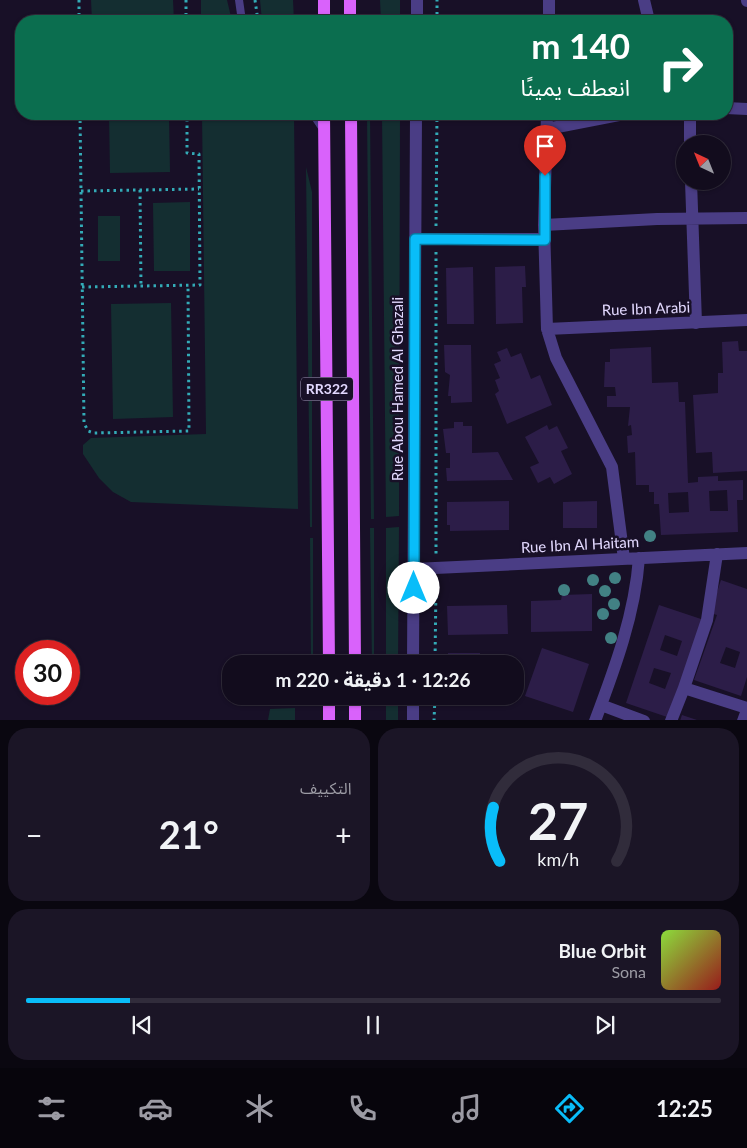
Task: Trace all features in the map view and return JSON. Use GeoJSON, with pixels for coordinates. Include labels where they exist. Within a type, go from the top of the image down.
{"type":"FeatureCollection","features":[{"type":"Feature","properties":{"kind":"main road"},"geometry":{"type":"LineString","coordinates":[[324,0],[324,15]]}},
{"type":"Feature","properties":{"kind":"main road"},"geometry":{"type":"LineString","coordinates":[[350,0],[350,15]]}},
{"type":"Feature","properties":{"kind":"main road","name":"RR322"},"geometry":{"type":"LineString","coordinates":[[324,120],[329,655]]}},
{"type":"Feature","properties":{"kind":"main road","name":"RR322"},"geometry":{"type":"LineString","coordinates":[[351,120],[355,655]]}},
{"type":"Feature","properties":{"kind":"main road"},"geometry":{"type":"LineString","coordinates":[[329,705],[329,720]]}},
{"type":"Feature","properties":{"kind":"main road"},"geometry":{"type":"LineString","coordinates":[[355,705],[355,720]]}},
{"type":"Feature","properties":{"kind":"street"},"geometry":{"type":"LineString","coordinates":[[417,0],[417,15]]}},
{"type":"Feature","properties":{"kind":"street"},"geometry":{"type":"LineString","coordinates":[[549,0],[549,15]]}},
{"type":"Feature","properties":{"kind":"street"},"geometry":{"type":"LineString","coordinates":[[644,0],[648,15]]}},
{"type":"Feature","properties":{"kind":"street"},"geometry":{"type":"LineString","coordinates":[[733,108],[747,109]]}},
{"type":"Feature","properties":{"kind":"street","name":"Rue Abou Hamed Al Ghazali"},"geometry":{"type":"LineString","coordinates":[[413,655],[416,120]]}},
{"type":"Feature","properties":{"kind":"street"},"geometry":{"type":"LineString","coordinates":[[547,120],[544,225],[547,329],[556,358],[612,467],[624,559]]}},
{"type":"Feature","properties":{"kind":"street"},"geometry":{"type":"LineString","coordinates":[[546,128],[591,120]]}},
{"type":"Feature","properties":{"kind":"street"},"geometry":{"type":"LineString","coordinates":[[690,120],[690,135]]}},
{"type":"Feature","properties":{"kind":"street"},"geometry":{"type":"LineString","coordinates":[[691,190],[696,323]]}},
{"type":"Feature","properties":{"kind":"street"},"geometry":{"type":"LineString","coordinates":[[544,225],[747,218]]}},
{"type":"Feature","properties":{"kind":"street"},"geometry":{"type":"LineString","coordinates":[[415,239],[545,240]]}},
{"type":"Feature","properties":{"kind":"street","name":"Rue Ibn Arabi"},"geometry":{"type":"LineString","coordinates":[[547,329],[747,320]]}},
{"type":"Feature","properties":{"kind":"street","name":"Rue Ibn Al Haitam"},"geometry":{"type":"LineString","coordinates":[[414,569],[747,553]]}},
{"type":"Feature","properties":{"kind":"street"},"geometry":{"type":"LineString","coordinates":[[671,720],[707,620],[717,554]]}},
{"type":"Feature","properties":{"kind":"street"},"geometry":{"type":"LineString","coordinates":[[595,720],[632,610],[639,558]]}},
{"type":"Feature","properties":{"kind":"street"},"geometry":{"type":"LineString","coordinates":[[684,688],[747,709],[743,720]]}},
{"type":"Feature","properties":{"kind":"street"},"geometry":{"type":"LineString","coordinates":[[413,705],[413,720]]}},
{"type":"Feature","properties":{"kind":"street"},"geometry":{"type":"LineString","coordinates":[[600,706],[644,720]]}},
{"type":"Feature","properties":{"kind":"lane"},"geometry":{"type":"LineString","coordinates":[[239,0],[241,15]]}},
{"type":"Feature","properties":{"kind":"lane"},"geometry":{"type":"LineString","coordinates":[[317,120],[324,131]]}},
{"type":"Feature","properties":{"kind":"path"},"geometry":{"type":"LineString","coordinates":[[79,0],[79,15]]}},
{"type":"Feature","properties":{"kind":"path"},"geometry":{"type":"LineString","coordinates":[[186,0],[186,15]]}},
{"type":"Feature","properties":{"kind":"path"},"geometry":{"type":"LineString","coordinates":[[255,0],[257,15]]}},
{"type":"Feature","properties":{"kind":"path"},"geometry":{"type":"LineString","coordinates":[[437,0],[437,15]]}},
{"type":"Feature","properties":{"kind":"path"},"geometry":{"type":"LineString","coordinates":[[80,120],[84,426],[91,432],[189,431],[188,285]]}},
{"type":"Feature","properties":{"kind":"path"},"geometry":{"type":"LineString","coordinates":[[82,287],[200,285],[199,154],[187,153],[187,120]]}},
{"type":"Feature","properties":{"kind":"path"},"geometry":{"type":"LineString","coordinates":[[435,655],[437,120]]}},
{"type":"Feature","properties":{"kind":"path"},"geometry":{"type":"LineString","coordinates":[[81,191],[199,189]]}},
{"type":"Feature","properties":{"kind":"path"},"geometry":{"type":"LineString","coordinates":[[140,190],[141,286]]}},
{"type":"Feature","properties":{"kind":"path"},"geometry":{"type":"LineString","coordinates":[[434,720],[435,705]]}},
{"type":"Feature","properties":{"kind":"green space"},"geometry":{"type":"Polygon","coordinates":[[[91,0],[173,0],[174,15],[92,15],[91,0]]]}},
{"type":"Feature","properties":{"kind":"green space"},"geometry":{"type":"Polygon","coordinates":[[[201,0],[227,0],[231,15],[201,15],[201,0]]]}},
{"type":"Feature","properties":{"kind":"green space"},"geometry":{"type":"Polygon","coordinates":[[[260,0],[293,0],[294,15],[261,15],[260,0]]]}},
{"type":"Feature","properties":{"kind":"green space"},"geometry":{"type":"Polygon","coordinates":[[[380,0],[400,0],[400,15],[381,15],[380,0]]]}},
{"type":"Feature","properties":{"kind":"green space"},"geometry":{"type":"Polygon","coordinates":[[[109,120],[169,120],[170,172],[110,173],[109,120]]]}},
{"type":"Feature","properties":{"kind":"green space"},"geometry":{"type":"Polygon","coordinates":[[[202,120],[294,120],[298,509],[131,502],[113,492],[99,478],[83,454],[83,445],[91,438],[206,434],[202,120]]]}},
{"type":"Feature","properties":{"kind":"green space"},"geometry":{"type":"Polygon","coordinates":[[[367,120],[370,120],[374,519],[371,519],[367,120]]]}},
{"type":"Feature","properties":{"kind":"green space"},"geometry":{"type":"Polygon","coordinates":[[[382,120],[400,120],[399,516],[386,517],[382,120]]]}},
{"type":"Feature","properties":{"kind":"green space"},"geometry":{"type":"Polygon","coordinates":[[[306,167],[312,192],[312,527],[310,527],[306,167]]]}},
{"type":"Feature","properties":{"kind":"green space"},"geometry":{"type":"Polygon","coordinates":[[[190,202],[190,271],[154,271],[153,203],[190,202]]]}},
{"type":"Feature","properties":{"kind":"green space"},"geometry":{"type":"Polygon","coordinates":[[[98,216],[120,216],[120,261],[98,261],[98,216]]]}},
{"type":"Feature","properties":{"kind":"green space"},"geometry":{"type":"Polygon","coordinates":[[[171,303],[173,417],[113,419],[111,304],[171,303]]]}},
{"type":"Feature","properties":{"kind":"green space"},"geometry":{"type":"Polygon","coordinates":[[[399,527],[398,655],[386,655],[386,528],[399,527]]]}},
{"type":"Feature","properties":{"kind":"green space"},"geometry":{"type":"Polygon","coordinates":[[[370,528],[374,528],[374,655],[372,655],[370,528]]]}},
{"type":"Feature","properties":{"kind":"green space"},"geometry":{"type":"Polygon","coordinates":[[[310,538],[313,538],[313,655],[311,655],[310,538]]]}},
{"type":"Feature","properties":{"kind":"green space"},"geometry":{"type":"Polygon","coordinates":[[[386,705],[398,705],[398,720],[386,720],[386,705]]]}},
{"type":"Feature","properties":{"kind":"green space"},"geometry":{"type":"Polygon","coordinates":[[[295,708],[295,720],[268,720],[270,709],[295,708]]]}},
{"type":"Feature","properties":{"kind":"building"},"geometry":{"type":"Polygon","coordinates":[[[525,266],[526,287],[522,287],[523,323],[496,324],[495,267],[525,266]]]}},
{"type":"Feature","properties":{"kind":"building"},"geometry":{"type":"Polygon","coordinates":[[[473,267],[474,324],[447,324],[446,268],[473,267]]]}},
{"type":"Feature","properties":{"kind":"building"},"geometry":{"type":"Polygon","coordinates":[[[738,341],[739,351],[747,351],[747,471],[713,473],[712,452],[696,453],[693,395],[718,393],[718,373],[723,373],[722,342],[738,341]]]}},
{"type":"Feature","properties":{"kind":"building"},"geometry":{"type":"Polygon","coordinates":[[[444,345],[471,345],[472,402],[451,403],[451,396],[448,396],[450,375],[445,372],[444,345]]]}},
{"type":"Feature","properties":{"kind":"building"},"geometry":{"type":"Polygon","coordinates":[[[651,347],[652,383],[678,382],[679,402],[685,402],[688,483],[698,482],[698,477],[718,476],[718,481],[743,480],[743,500],[737,500],[738,532],[661,535],[659,504],[654,504],[654,492],[649,492],[649,485],[636,485],[635,452],[628,453],[627,436],[632,435],[631,425],[628,426],[630,407],[607,407],[607,396],[616,396],[615,387],[604,387],[605,362],[610,362],[610,349],[651,347]],[[727,490],[709,491],[710,511],[728,511],[727,490]],[[688,492],[668,493],[669,513],[689,512],[688,492]]]}},
{"type":"Feature","properties":{"kind":"building"},"geometry":{"type":"Polygon","coordinates":[[[507,348],[511,357],[521,353],[531,379],[540,375],[552,405],[507,424],[495,394],[499,391],[495,380],[500,378],[494,364],[501,361],[497,352],[507,348]]]}},
{"type":"Feature","properties":{"kind":"building"},"geometry":{"type":"Polygon","coordinates":[[[454,422],[463,422],[463,426],[472,426],[472,453],[498,452],[513,480],[447,481],[446,468],[450,468],[450,453],[446,453],[443,429],[454,428],[454,422]]]}},
{"type":"Feature","properties":{"kind":"building"},"geometry":{"type":"Polygon","coordinates":[[[547,425],[549,430],[557,426],[568,448],[561,451],[572,474],[554,484],[550,477],[538,483],[530,467],[539,463],[525,437],[547,425]]]}},
{"type":"Feature","properties":{"kind":"building"},"geometry":{"type":"Polygon","coordinates":[[[509,501],[509,530],[450,531],[450,525],[447,525],[447,502],[509,501]]]}},
{"type":"Feature","properties":{"kind":"building"},"geometry":{"type":"Polygon","coordinates":[[[597,501],[597,528],[563,528],[563,502],[597,501]]]}},
{"type":"Feature","properties":{"kind":"building"},"geometry":{"type":"Polygon","coordinates":[[[721,580],[747,589],[747,677],[741,696],[694,680],[717,615],[710,613],[721,580]],[[726,647],[720,663],[735,668],[740,652],[726,647]]]}},
{"type":"Feature","properties":{"kind":"building"},"geometry":{"type":"Polygon","coordinates":[[[592,594],[592,631],[531,632],[531,601],[561,600],[562,595],[592,594]]]}},
{"type":"Feature","properties":{"kind":"building"},"geometry":{"type":"Polygon","coordinates":[[[507,605],[508,634],[448,635],[447,606],[507,605]]]}},
{"type":"Feature","properties":{"kind":"building"},"geometry":{"type":"Polygon","coordinates":[[[659,605],[704,620],[670,718],[626,703],[659,605]],[[665,635],[660,650],[677,656],[682,641],[665,635]],[[654,668],[649,683],[665,689],[671,673],[654,668]]]}},
{"type":"Feature","properties":{"kind":"building"},"geometry":{"type":"Polygon","coordinates":[[[542,648],[589,664],[573,712],[525,696],[542,648]]]}},
{"type":"Feature","properties":{"kind":"building"},"geometry":{"type":"Polygon","coordinates":[[[448,653],[480,653],[480,655],[448,655],[448,653]]]}},
{"type":"Feature","properties":{"kind":"building"},"geometry":{"type":"Polygon","coordinates":[[[448,705],[480,705],[448,706],[448,705]]]}},
{"type":"Feature","properties":{"kind":"building"},"geometry":{"type":"Polygon","coordinates":[[[682,715],[697,720],[680,720],[682,715]]]}},
{"type":"Feature","properties":{"kind":"route"},"geometry":{"type":"LineString","coordinates":[[414,588],[415,239],[545,240],[545,176]]}}]}
